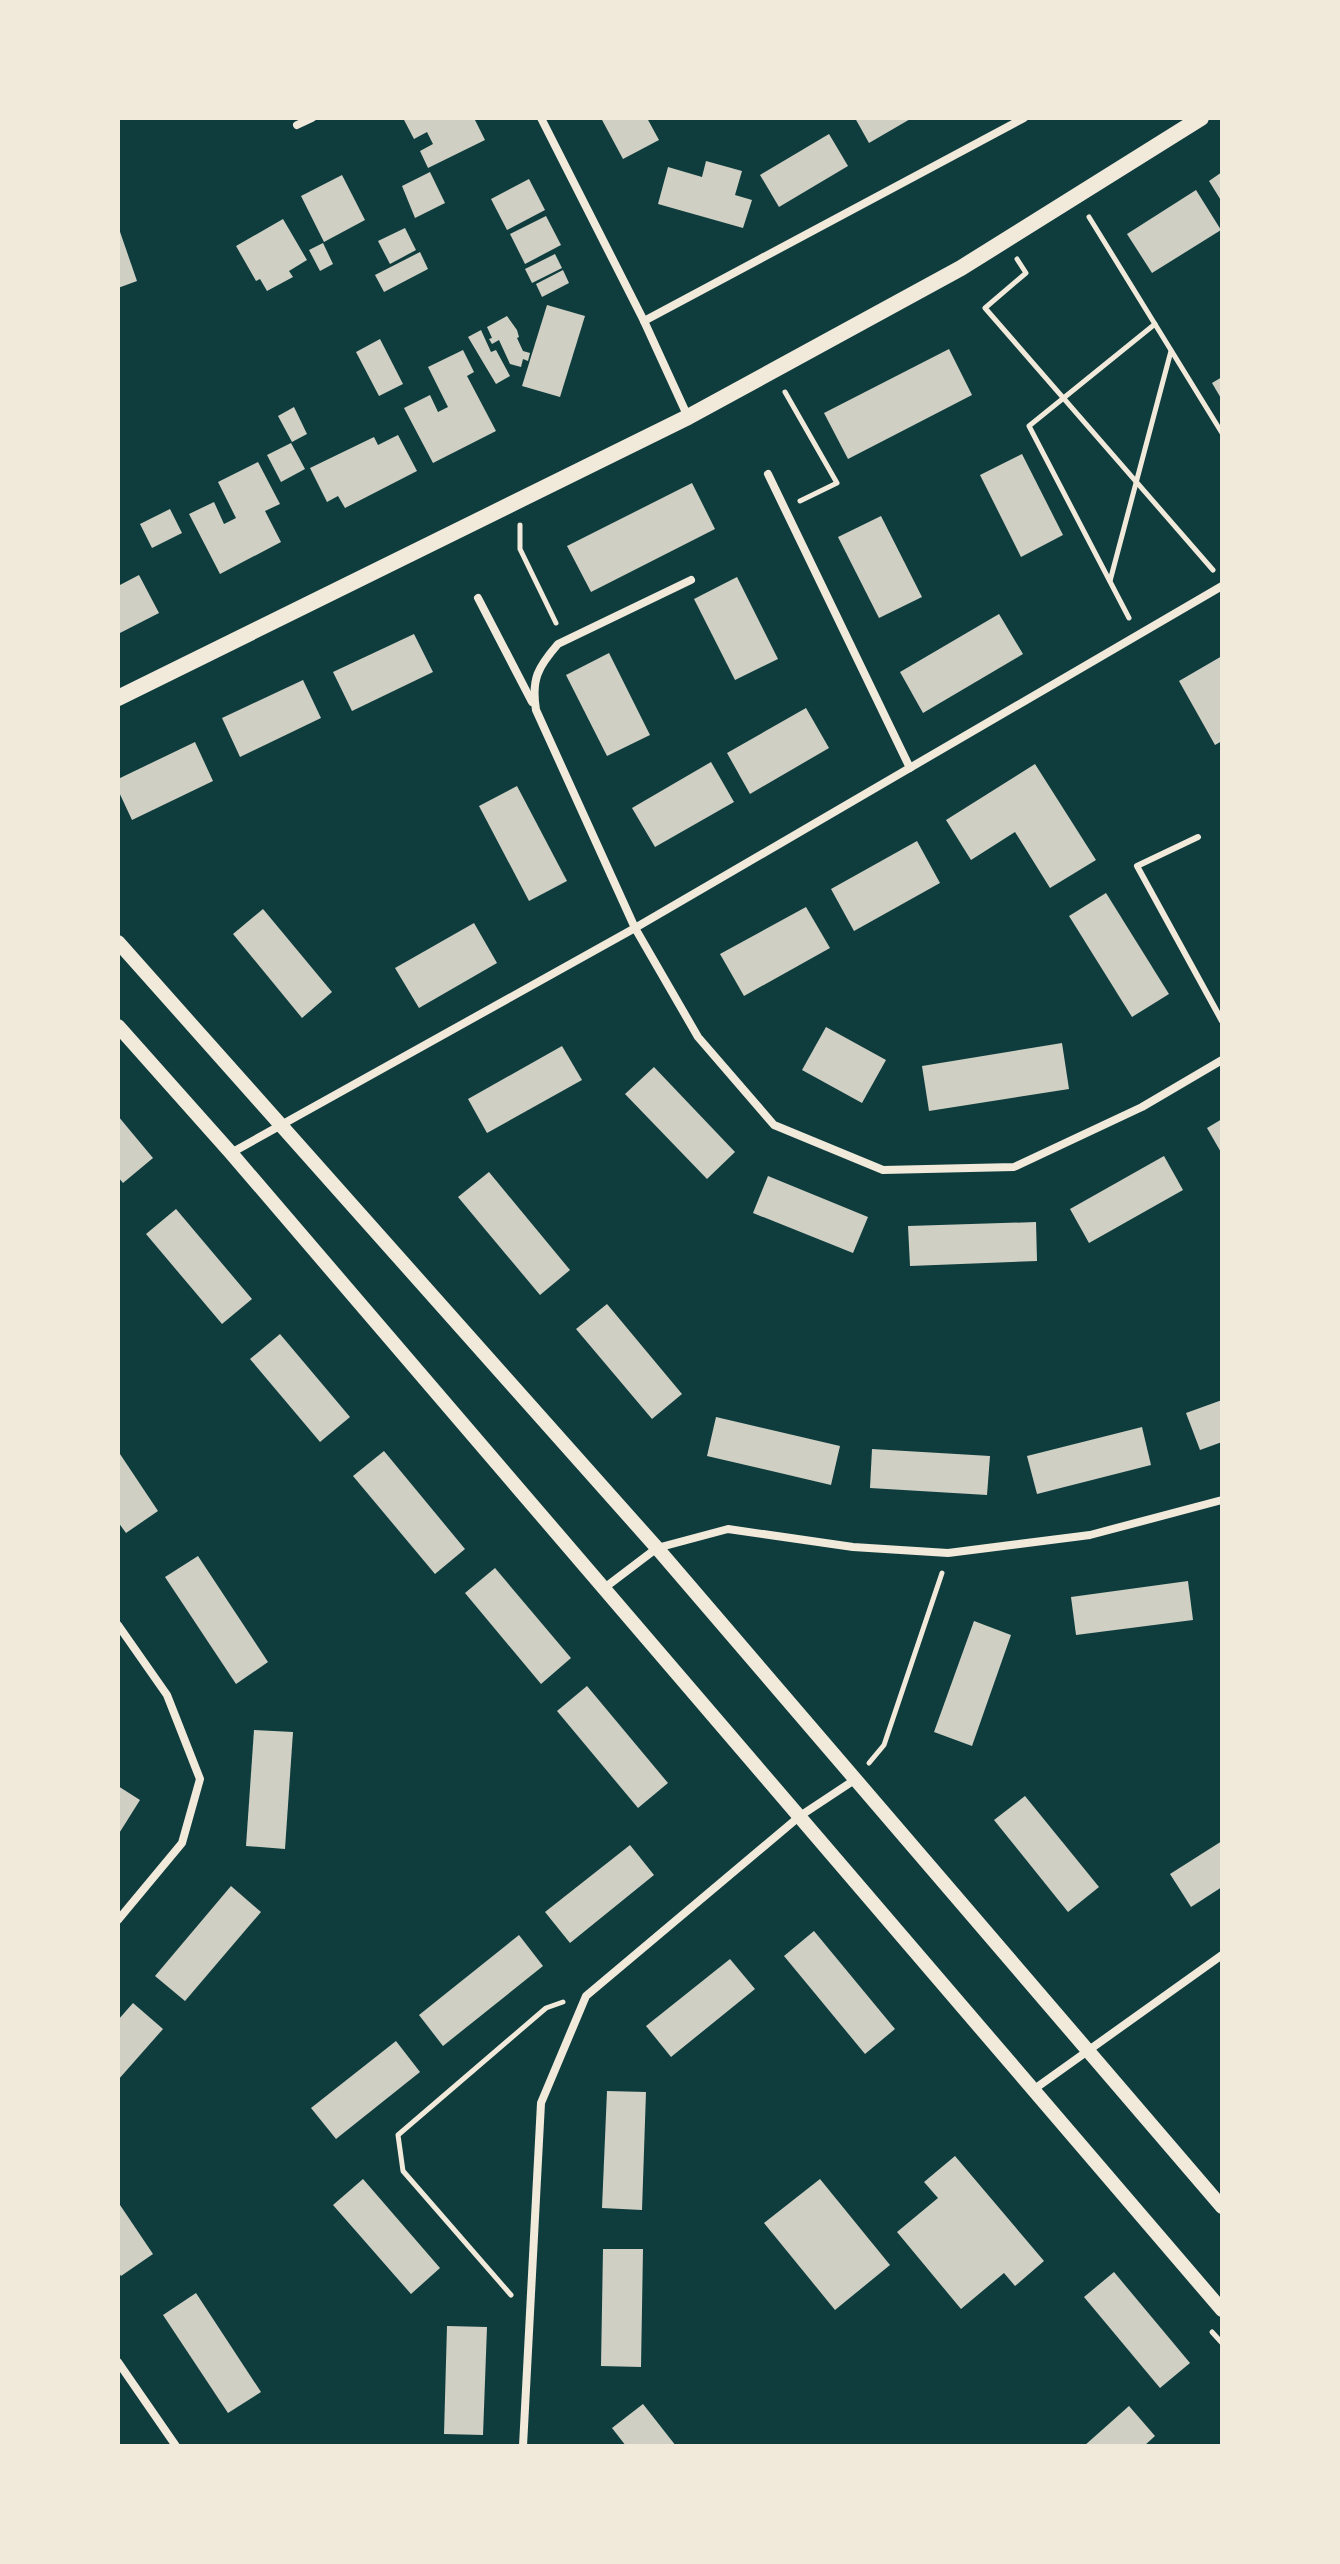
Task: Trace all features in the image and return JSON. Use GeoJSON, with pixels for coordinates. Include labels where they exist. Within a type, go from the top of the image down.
{"type":"FeatureCollection","features":[{"type":"Feature","properties":{"kind":"main road"},"geometry":{"type":"LineString","coordinates":[[118,698],[688,417],[961,268],[1201,118]]}},
{"type":"Feature","properties":{"kind":"street"},"geometry":{"type":"LineString","coordinates":[[297,125],[312,118]]}},
{"type":"Feature","properties":{"kind":"street"},"geometry":{"type":"LineString","coordinates":[[541,118],[644,321],[688,417]]}},
{"type":"Feature","properties":{"kind":"street"},"geometry":{"type":"LineString","coordinates":[[644,321],[1024,118]]}},
{"type":"Feature","properties":{"kind":"street"},"geometry":{"type":"LineString","coordinates":[[768,474],[910,768]]}},
{"type":"Feature","properties":{"kind":"street"},"geometry":{"type":"LineString","coordinates":[[536,710],[532,687],[542,662],[558,644],[691,580]]}},
{"type":"Feature","properties":{"kind":"street"},"geometry":{"type":"LineString","coordinates":[[231,1153],[635,928],[1222,586]]}},
{"type":"Feature","properties":{"kind":"street"},"geometry":{"type":"LineString","coordinates":[[478,598],[536,710],[635,928],[698,1037],[774,1125],[883,1170],[1014,1167],[1142,1107],[1222,1060]]}},
{"type":"Feature","properties":{"kind":"street"},"geometry":{"type":"LineString","coordinates":[[118,942],[657,1548],[1222,2207]]}},
{"type":"Feature","properties":{"kind":"street"},"geometry":{"type":"LineString","coordinates":[[118,1026],[231,1153],[1222,2310]]}},
{"type":"Feature","properties":{"kind":"street"},"geometry":{"type":"LineString","coordinates":[[603,1590],[657,1548],[728,1529],[853,1547],[948,1553],[1090,1535],[1222,1500]]}},
{"type":"Feature","properties":{"kind":"street"},"geometry":{"type":"LineString","coordinates":[[118,1625],[167,1695],[200,1779],[182,1843],[118,1920]]}},
{"type":"Feature","properties":{"kind":"street"},"geometry":{"type":"LineString","coordinates":[[523,2446],[541,2103],[586,1996],[800,1816],[856,1778]]}},
{"type":"Feature","properties":{"kind":"street"},"geometry":{"type":"LineString","coordinates":[[1033,2090],[1222,1955]]}},
{"type":"Feature","properties":{"kind":"street"},"geometry":{"type":"LineString","coordinates":[[118,2362],[176,2446]]}},
{"type":"Feature","properties":{"kind":"lane"},"geometry":{"type":"LineString","coordinates":[[1198,837],[1137,866],[1222,1021]]}},
{"type":"Feature","properties":{"kind":"path"},"geometry":{"type":"LineString","coordinates":[[1076,196],[1222,433]]}},
{"type":"Feature","properties":{"kind":"path"},"geometry":{"type":"LineString","coordinates":[[1005,240],[1026,273],[985,308],[1222,579]]}},
{"type":"Feature","properties":{"kind":"path"},"geometry":{"type":"LineString","coordinates":[[1138,635],[1029,426],[1155,324]]}},
{"type":"Feature","properties":{"kind":"path"},"geometry":{"type":"LineString","coordinates":[[1110,581],[1171,350]]}},
{"type":"Feature","properties":{"kind":"path"},"geometry":{"type":"LineString","coordinates":[[773,370],[837,483],[785,509]]}},
{"type":"Feature","properties":{"kind":"path"},"geometry":{"type":"LineString","coordinates":[[519,500],[520,549],[565,641]]}},
{"type":"Feature","properties":{"kind":"path"},"geometry":{"type":"LineString","coordinates":[[856,1778],[884,1745],[948,1553]]}},
{"type":"Feature","properties":{"kind":"path"},"geometry":{"type":"LineString","coordinates":[[530,2317],[403,2171],[398,2135],[546,2008],[586,1996]]}},
{"type":"Feature","properties":{"kind":"building"},"geometry":{"type":"Polygon","coordinates":[[[403,118],[474,118],[485,140],[428,168],[420,151],[433,144],[427,132],[414,139],[403,118]]]}},
{"type":"Feature","properties":{"kind":"building"},"geometry":{"type":"Polygon","coordinates":[[[601,118],[647,118],[659,140],[623,159],[601,118]]]}},
{"type":"Feature","properties":{"kind":"building"},"geometry":{"type":"Polygon","coordinates":[[[855,118],[912,118],[869,143],[855,118]]]}},
{"type":"Feature","properties":{"kind":"building"},"geometry":{"type":"Polygon","coordinates":[[[829,134],[848,166],[779,207],[760,175],[829,134]]]}},
{"type":"Feature","properties":{"kind":"building"},"geometry":{"type":"Polygon","coordinates":[[[706,161],[742,171],[735,195],[752,200],[743,228],[658,204],[668,167],[702,177],[706,161]]]}},
{"type":"Feature","properties":{"kind":"building"},"geometry":{"type":"Polygon","coordinates":[[[430,172],[445,203],[415,218],[402,186],[430,172]]]}},
{"type":"Feature","properties":{"kind":"building"},"geometry":{"type":"Polygon","coordinates":[[[1222,172],[1222,202],[1209,181],[1222,172]]]}},
{"type":"Feature","properties":{"kind":"building"},"geometry":{"type":"Polygon","coordinates":[[[342,175],[365,220],[324,242],[301,196],[342,175]]]}},
{"type":"Feature","properties":{"kind":"building"},"geometry":{"type":"Polygon","coordinates":[[[529,179],[545,210],[507,230],[491,199],[529,179]]]}},
{"type":"Feature","properties":{"kind":"building"},"geometry":{"type":"Polygon","coordinates":[[[1196,190],[1221,230],[1152,273],[1127,234],[1196,190]]]}},
{"type":"Feature","properties":{"kind":"building"},"geometry":{"type":"Polygon","coordinates":[[[546,216],[561,245],[525,264],[510,234],[546,216]]]}},
{"type":"Feature","properties":{"kind":"building"},"geometry":{"type":"Polygon","coordinates":[[[283,219],[307,260],[289,271],[293,277],[267,291],[260,279],[256,281],[236,246],[283,219]]]}},
{"type":"Feature","properties":{"kind":"building"},"geometry":{"type":"Polygon","coordinates":[[[118,226],[137,281],[118,288],[118,226]]]}},
{"type":"Feature","properties":{"kind":"building"},"geometry":{"type":"Polygon","coordinates":[[[405,228],[416,250],[390,264],[378,241],[405,228]]]}},
{"type":"Feature","properties":{"kind":"building"},"geometry":{"type":"Polygon","coordinates":[[[323,243],[333,264],[320,271],[309,250],[323,243]]]}},
{"type":"Feature","properties":{"kind":"building"},"geometry":{"type":"Polygon","coordinates":[[[420,252],[428,269],[384,292],[375,275],[420,252]]]}},
{"type":"Feature","properties":{"kind":"building"},"geometry":{"type":"Polygon","coordinates":[[[555,254],[562,268],[532,283],[525,269],[555,254]]]}},
{"type":"Feature","properties":{"kind":"building"},"geometry":{"type":"Polygon","coordinates":[[[563,270],[569,283],[542,297],[536,284],[563,270]]]}},
{"type":"Feature","properties":{"kind":"building"},"geometry":{"type":"Polygon","coordinates":[[[547,305],[585,316],[560,397],[522,386],[547,305]]]}},
{"type":"Feature","properties":{"kind":"building"},"geometry":{"type":"Polygon","coordinates":[[[507,316],[517,330],[523,351],[530,353],[528,361],[523,359],[521,367],[510,364],[499,340],[492,344],[489,339],[492,338],[487,327],[507,316]]]}},
{"type":"Feature","properties":{"kind":"building"},"geometry":{"type":"Polygon","coordinates":[[[481,330],[491,352],[496,350],[510,376],[496,384],[468,337],[481,330]]]}},
{"type":"Feature","properties":{"kind":"building"},"geometry":{"type":"Polygon","coordinates":[[[380,339],[403,384],[379,396],[356,352],[380,339]]]}},
{"type":"Feature","properties":{"kind":"building"},"geometry":{"type":"Polygon","coordinates":[[[949,349],[972,395],[848,459],[824,413],[949,349]]]}},
{"type":"Feature","properties":{"kind":"building"},"geometry":{"type":"Polygon","coordinates":[[[463,350],[474,372],[467,376],[496,431],[433,463],[404,408],[430,395],[438,412],[448,407],[428,367],[463,350]]]}},
{"type":"Feature","properties":{"kind":"building"},"geometry":{"type":"Polygon","coordinates":[[[1222,377],[1222,400],[1212,383],[1222,377]]]}},
{"type":"Feature","properties":{"kind":"building"},"geometry":{"type":"Polygon","coordinates":[[[294,407],[307,434],[292,442],[278,416],[294,407]]]}},
{"type":"Feature","properties":{"kind":"building"},"geometry":{"type":"Polygon","coordinates":[[[398,435],[417,471],[345,508],[338,496],[327,502],[310,468],[374,437],[378,445],[398,435]]]}},
{"type":"Feature","properties":{"kind":"building"},"geometry":{"type":"Polygon","coordinates":[[[291,443],[305,469],[281,482],[267,455],[291,443]]]}},
{"type":"Feature","properties":{"kind":"building"},"geometry":{"type":"Polygon","coordinates":[[[1022,454],[1063,535],[1021,557],[980,475],[1022,454]]]}},
{"type":"Feature","properties":{"kind":"building"},"geometry":{"type":"Polygon","coordinates":[[[258,462],[280,504],[265,511],[281,542],[220,574],[189,514],[214,502],[224,524],[236,518],[218,482],[258,462]]]}},
{"type":"Feature","properties":{"kind":"building"},"geometry":{"type":"Polygon","coordinates":[[[692,483],[715,529],[591,592],[567,546],[692,483]]]}},
{"type":"Feature","properties":{"kind":"building"},"geometry":{"type":"Polygon","coordinates":[[[170,509],[182,533],[152,548],[140,524],[170,509]]]}},
{"type":"Feature","properties":{"kind":"building"},"geometry":{"type":"Polygon","coordinates":[[[881,516],[922,597],[879,618],[838,537],[881,516]]]}},
{"type":"Feature","properties":{"kind":"building"},"geometry":{"type":"Polygon","coordinates":[[[139,575],[159,613],[118,634],[118,586],[139,575]]]}},
{"type":"Feature","properties":{"kind":"building"},"geometry":{"type":"Polygon","coordinates":[[[737,577],[778,659],[735,680],[694,599],[737,577]]]}},
{"type":"Feature","properties":{"kind":"building"},"geometry":{"type":"Polygon","coordinates":[[[999,614],[1023,654],[923,713],[900,672],[999,614]]]}},
{"type":"Feature","properties":{"kind":"building"},"geometry":{"type":"Polygon","coordinates":[[[414,634],[433,672],[352,711],[333,672],[414,634]]]}},
{"type":"Feature","properties":{"kind":"building"},"geometry":{"type":"Polygon","coordinates":[[[609,653],[650,735],[607,756],[566,675],[609,653]]]}},
{"type":"Feature","properties":{"kind":"building"},"geometry":{"type":"Polygon","coordinates":[[[1222,656],[1222,741],[1215,745],[1179,681],[1222,656]]]}},
{"type":"Feature","properties":{"kind":"building"},"geometry":{"type":"Polygon","coordinates":[[[303,680],[321,718],[240,757],[222,718],[303,680]]]}},
{"type":"Feature","properties":{"kind":"building"},"geometry":{"type":"Polygon","coordinates":[[[806,708],[829,748],[750,794],[727,753],[806,708]]]}},
{"type":"Feature","properties":{"kind":"building"},"geometry":{"type":"Polygon","coordinates":[[[195,742],[213,781],[132,820],[118,790],[118,779],[195,742]]]}},
{"type":"Feature","properties":{"kind":"building"},"geometry":{"type":"Polygon","coordinates":[[[711,762],[734,802],[655,847],[632,808],[711,762]]]}},
{"type":"Feature","properties":{"kind":"building"},"geometry":{"type":"Polygon","coordinates":[[[1035,764],[1096,860],[1050,888],[1015,832],[971,860],[946,820],[1035,764]]]}},
{"type":"Feature","properties":{"kind":"building"},"geometry":{"type":"Polygon","coordinates":[[[517,786],[567,881],[529,901],[479,806],[517,786]]]}},
{"type":"Feature","properties":{"kind":"building"},"geometry":{"type":"Polygon","coordinates":[[[917,841],[940,883],[854,931],[831,889],[917,841]]]}},
{"type":"Feature","properties":{"kind":"building"},"geometry":{"type":"Polygon","coordinates":[[[1106,893],[1169,994],[1132,1017],[1069,916],[1106,893]]]}},
{"type":"Feature","properties":{"kind":"building"},"geometry":{"type":"Polygon","coordinates":[[[806,907],[830,948],[744,996],[720,954],[806,907]]]}},
{"type":"Feature","properties":{"kind":"building"},"geometry":{"type":"Polygon","coordinates":[[[263,909],[332,992],[302,1018],[233,934],[263,909]]]}},
{"type":"Feature","properties":{"kind":"building"},"geometry":{"type":"Polygon","coordinates":[[[474,923],[497,963],[419,1008],[395,968],[474,923]]]}},
{"type":"Feature","properties":{"kind":"building"},"geometry":{"type":"Polygon","coordinates":[[[826,1027],[886,1060],[862,1103],[802,1070],[826,1027]]]}},
{"type":"Feature","properties":{"kind":"building"},"geometry":{"type":"Polygon","coordinates":[[[1062,1043],[1069,1089],[929,1111],[922,1066],[1062,1043]]]}},
{"type":"Feature","properties":{"kind":"building"},"geometry":{"type":"Polygon","coordinates":[[[562,1046],[582,1080],[487,1133],[468,1099],[562,1046]]]}},
{"type":"Feature","properties":{"kind":"building"},"geometry":{"type":"Polygon","coordinates":[[[654,1067],[735,1152],[707,1179],[625,1094],[654,1067]]]}},
{"type":"Feature","properties":{"kind":"building"},"geometry":{"type":"Polygon","coordinates":[[[118,1116],[153,1158],[123,1183],[118,1177],[118,1116]]]}},
{"type":"Feature","properties":{"kind":"building"},"geometry":{"type":"Polygon","coordinates":[[[1222,1119],[1222,1154],[1207,1128],[1222,1119]]]}},
{"type":"Feature","properties":{"kind":"building"},"geometry":{"type":"Polygon","coordinates":[[[1164,1156],[1183,1190],[1089,1243],[1070,1209],[1164,1156]]]}},
{"type":"Feature","properties":{"kind":"building"},"geometry":{"type":"Polygon","coordinates":[[[489,1172],[570,1270],[540,1295],[458,1197],[489,1172]]]}},
{"type":"Feature","properties":{"kind":"building"},"geometry":{"type":"Polygon","coordinates":[[[768,1176],[868,1217],[853,1253],[753,1213],[768,1176]]]}},
{"type":"Feature","properties":{"kind":"building"},"geometry":{"type":"Polygon","coordinates":[[[176,1209],[252,1299],[222,1324],[146,1234],[176,1209]]]}},
{"type":"Feature","properties":{"kind":"building"},"geometry":{"type":"Polygon","coordinates":[[[1036,1222],[1037,1261],[910,1266],[908,1226],[1036,1222]]]}},
{"type":"Feature","properties":{"kind":"building"},"geometry":{"type":"Polygon","coordinates":[[[607,1304],[682,1394],[652,1419],[576,1329],[607,1304]]]}},
{"type":"Feature","properties":{"kind":"building"},"geometry":{"type":"Polygon","coordinates":[[[280,1334],[350,1417],[320,1442],[250,1359],[280,1334]]]}},
{"type":"Feature","properties":{"kind":"building"},"geometry":{"type":"Polygon","coordinates":[[[1222,1400],[1222,1442],[1200,1450],[1186,1413],[1222,1400]]]}},
{"type":"Feature","properties":{"kind":"building"},"geometry":{"type":"Polygon","coordinates":[[[716,1417],[840,1446],[831,1485],[707,1456],[716,1417]]]}},
{"type":"Feature","properties":{"kind":"building"},"geometry":{"type":"Polygon","coordinates":[[[1142,1427],[1151,1465],[1037,1494],[1027,1456],[1142,1427]]]}},
{"type":"Feature","properties":{"kind":"building"},"geometry":{"type":"Polygon","coordinates":[[[872,1449],[990,1456],[987,1495],[870,1488],[872,1449]]]}},
{"type":"Feature","properties":{"kind":"building"},"geometry":{"type":"Polygon","coordinates":[[[118,1451],[158,1511],[126,1533],[118,1522],[118,1451]]]}},
{"type":"Feature","properties":{"kind":"building"},"geometry":{"type":"Polygon","coordinates":[[[384,1451],[465,1549],[435,1574],[353,1476],[384,1451]]]}},
{"type":"Feature","properties":{"kind":"building"},"geometry":{"type":"Polygon","coordinates":[[[198,1556],[268,1662],[236,1684],[165,1577],[198,1556]]]}},
{"type":"Feature","properties":{"kind":"building"},"geometry":{"type":"Polygon","coordinates":[[[495,1568],[571,1658],[541,1684],[465,1593],[495,1568]]]}},
{"type":"Feature","properties":{"kind":"building"},"geometry":{"type":"Polygon","coordinates":[[[1188,1581],[1193,1620],[1076,1635],[1071,1597],[1188,1581]]]}},
{"type":"Feature","properties":{"kind":"building"},"geometry":{"type":"Polygon","coordinates":[[[974,1621],[1011,1635],[972,1746],[934,1732],[974,1621]]]}},
{"type":"Feature","properties":{"kind":"building"},"geometry":{"type":"Polygon","coordinates":[[[587,1686],[668,1783],[638,1808],[557,1711],[587,1686]]]}},
{"type":"Feature","properties":{"kind":"building"},"geometry":{"type":"Polygon","coordinates":[[[254,1730],[293,1732],[285,1849],[246,1846],[254,1730]]]}},
{"type":"Feature","properties":{"kind":"building"},"geometry":{"type":"Polygon","coordinates":[[[118,1786],[140,1800],[118,1835],[118,1786]]]}},
{"type":"Feature","properties":{"kind":"building"},"geometry":{"type":"Polygon","coordinates":[[[1025,1796],[1099,1887],[1068,1912],[994,1820],[1025,1796]]]}},
{"type":"Feature","properties":{"kind":"building"},"geometry":{"type":"Polygon","coordinates":[[[1222,1841],[1222,1887],[1191,1907],[1170,1874],[1222,1841]]]}},
{"type":"Feature","properties":{"kind":"building"},"geometry":{"type":"Polygon","coordinates":[[[630,1845],[654,1875],[570,1943],[545,1912],[630,1845]]]}},
{"type":"Feature","properties":{"kind":"building"},"geometry":{"type":"Polygon","coordinates":[[[231,1886],[261,1912],[185,2001],[155,1976],[231,1886]]]}},
{"type":"Feature","properties":{"kind":"building"},"geometry":{"type":"Polygon","coordinates":[[[814,1931],[895,2029],[865,2054],[784,1956],[814,1931]]]}},
{"type":"Feature","properties":{"kind":"building"},"geometry":{"type":"Polygon","coordinates":[[[519,1935],[543,1966],[443,2046],[419,2015],[519,1935]]]}},
{"type":"Feature","properties":{"kind":"building"},"geometry":{"type":"Polygon","coordinates":[[[730,1959],[755,1989],[671,2057],[646,2026],[730,1959]]]}},
{"type":"Feature","properties":{"kind":"building"},"geometry":{"type":"Polygon","coordinates":[[[133,2003],[163,2029],[118,2080],[118,2020],[133,2003]]]}},
{"type":"Feature","properties":{"kind":"building"},"geometry":{"type":"Polygon","coordinates":[[[396,2041],[420,2072],[336,2139],[311,2108],[396,2041]]]}},
{"type":"Feature","properties":{"kind":"building"},"geometry":{"type":"Polygon","coordinates":[[[607,2091],[646,2092],[642,2210],[602,2208],[607,2091]]]}},
{"type":"Feature","properties":{"kind":"building"},"geometry":{"type":"Polygon","coordinates":[[[955,2156],[1044,2261],[1015,2286],[1004,2273],[961,2309],[897,2232],[938,2198],[924,2182],[955,2156]]]}},
{"type":"Feature","properties":{"kind":"building"},"geometry":{"type":"Polygon","coordinates":[[[363,2179],[440,2268],[411,2294],[333,2205],[363,2179]]]}},
{"type":"Feature","properties":{"kind":"building"},"geometry":{"type":"Polygon","coordinates":[[[820,2179],[890,2265],[835,2310],[764,2223],[820,2179]]]}},
{"type":"Feature","properties":{"kind":"building"},"geometry":{"type":"Polygon","coordinates":[[[118,2202],[153,2254],[121,2276],[118,2272],[118,2202]]]}},
{"type":"Feature","properties":{"kind":"building"},"geometry":{"type":"Polygon","coordinates":[[[603,2249],[643,2249],[641,2367],[601,2366],[603,2249]]]}},
{"type":"Feature","properties":{"kind":"building"},"geometry":{"type":"Polygon","coordinates":[[[1114,2272],[1190,2363],[1160,2388],[1084,2297],[1114,2272]]]}},
{"type":"Feature","properties":{"kind":"building"},"geometry":{"type":"Polygon","coordinates":[[[196,2293],[261,2392],[228,2413],[163,2315],[196,2293]]]}},
{"type":"Feature","properties":{"kind":"building"},"geometry":{"type":"Polygon","coordinates":[[[447,2326],[487,2327],[483,2435],[444,2434],[447,2326]]]}},
{"type":"Feature","properties":{"kind":"building"},"geometry":{"type":"Polygon","coordinates":[[[643,2404],[676,2446],[626,2446],[612,2428],[643,2404]]]}},
{"type":"Feature","properties":{"kind":"building"},"geometry":{"type":"Polygon","coordinates":[[[1129,2406],[1155,2436],[1144,2446],[1084,2446],[1129,2406]]]}}]}
